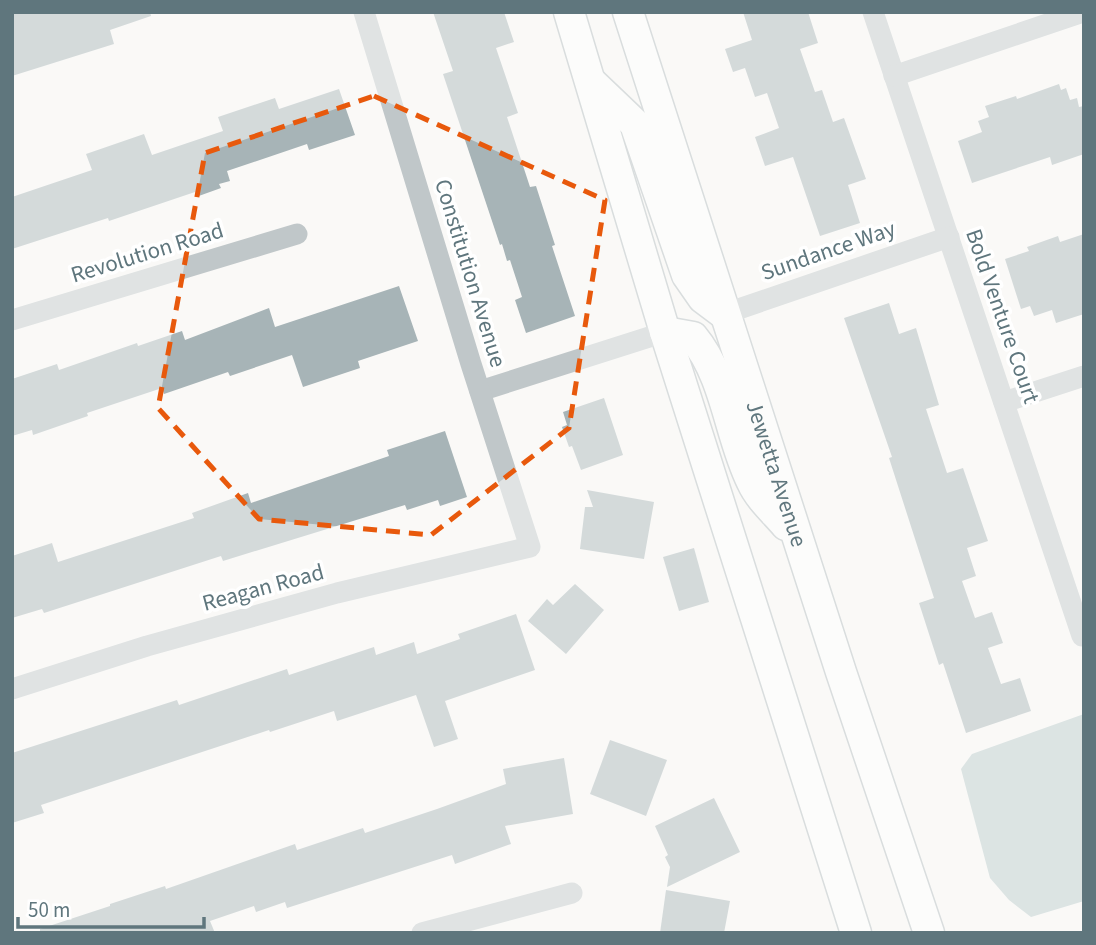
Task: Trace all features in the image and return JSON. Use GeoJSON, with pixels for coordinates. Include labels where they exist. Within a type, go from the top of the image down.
{"type":"FeatureCollection","features":[{"type":"Feature","properties":{"kind":"street","name":"Constitution Avenue"},"geometry":{"type":"LineString","coordinates":[[364,12],[530,547]]}},
{"type":"Feature","properties":{"kind":"street"},"geometry":{"type":"LineString","coordinates":[[569,12],[665,332],[856,933]]}},
{"type":"Feature","properties":{"kind":"street","name":"Jewetta Avenue"},"geometry":{"type":"LineString","coordinates":[[628,12],[797,539],[929,933]]}},
{"type":"Feature","properties":{"kind":"street","name":"Bold Venture Court"},"geometry":{"type":"LineString","coordinates":[[873,12],[1082,636]]}},
{"type":"Feature","properties":{"kind":"street"},"geometry":{"type":"LineString","coordinates":[[894,76],[1083,12]]}},
{"type":"Feature","properties":{"kind":"street"},"geometry":{"type":"LineString","coordinates":[[590,80],[635,124],[687,275],[703,298],[724,314]]}},
{"type":"Feature","properties":{"kind":"street","name":"Revolution Road"},"geometry":{"type":"LineString","coordinates":[[12,320],[298,234]]}},
{"type":"Feature","properties":{"kind":"street","name":"Sundance Way"},"geometry":{"type":"LineString","coordinates":[[724,314],[948,237]]}},
{"type":"Feature","properties":{"kind":"street"},"geometry":{"type":"LineString","coordinates":[[480,391],[665,332],[693,337],[713,369],[753,484],[797,539]]}},
{"type":"Feature","properties":{"kind":"street"},"geometry":{"type":"LineString","coordinates":[[1004,402],[1084,376]]}},
{"type":"Feature","properties":{"kind":"street","name":"Reagan Road"},"geometry":{"type":"LineString","coordinates":[[12,689],[147,646],[337,593],[530,547]]}},
{"type":"Feature","properties":{"kind":"street"},"geometry":{"type":"LineString","coordinates":[[422,933],[572,893]]}},
{"type":"Feature","properties":{"kind":"highlighted area"},"geometry":{"type":"Polygon","coordinates":[[[374,96],[605,200],[569,428],[431,535],[259,519],[158,408],[205,153],[374,96]]]}},
{"type":"Feature","properties":{"kind":"shaded area"},"geometry":{"type":"Polygon","coordinates":[[[1084,714],[1084,901],[1031,917],[1009,900],[990,878],[961,769],[972,754],[1084,714]]]}},
{"type":"Feature","properties":{"kind":"building"},"geometry":{"type":"Polygon","coordinates":[[[12,12],[150,12],[151,16],[110,30],[114,44],[12,76],[12,12]]]}},
{"type":"Feature","properties":{"kind":"building"},"geometry":{"type":"Polygon","coordinates":[[[433,12],[504,12],[514,42],[496,48],[518,113],[507,117],[530,187],[536,186],[575,316],[526,333],[515,300],[522,297],[510,260],[507,261],[502,244],[500,245],[443,74],[453,71],[433,12]]]}},
{"type":"Feature","properties":{"kind":"building"},"geometry":{"type":"Polygon","coordinates":[[[743,12],[808,12],[818,43],[800,49],[815,92],[822,90],[833,122],[844,118],[866,179],[848,185],[860,223],[820,236],[793,157],[765,166],[755,137],[779,128],[767,93],[755,97],[745,68],[733,72],[725,49],[752,40],[743,12]]]}},
{"type":"Feature","properties":{"kind":"building"},"geometry":{"type":"Polygon","coordinates":[[[1059,84],[1061,90],[1066,88],[1070,100],[1077,98],[1079,107],[1084,106],[1084,154],[1052,165],[1050,157],[972,183],[958,141],[982,132],[978,121],[989,117],[985,106],[1016,96],[1017,99],[1059,84]]]}},
{"type":"Feature","properties":{"kind":"building"},"geometry":{"type":"Polygon","coordinates":[[[339,89],[355,135],[309,150],[307,144],[227,171],[230,181],[219,184],[221,188],[196,197],[195,192],[109,221],[108,218],[12,249],[12,197],[92,170],[86,154],[144,134],[152,155],[223,131],[218,117],[275,98],[279,109],[339,89]]]}},
{"type":"Feature","properties":{"kind":"building"},"geometry":{"type":"Polygon","coordinates":[[[1084,234],[1084,314],[1056,323],[1052,310],[1034,316],[1030,306],[1021,309],[1005,259],[1029,251],[1027,247],[1058,236],[1060,242],[1084,234]]]}},
{"type":"Feature","properties":{"kind":"building"},"geometry":{"type":"Polygon","coordinates":[[[399,286],[418,341],[358,361],[360,368],[303,387],[292,355],[230,376],[228,372],[164,394],[162,388],[87,413],[88,416],[33,435],[32,430],[12,436],[12,379],[57,364],[59,370],[137,343],[138,346],[182,331],[185,340],[269,308],[275,327],[399,286]]]}},
{"type":"Feature","properties":{"kind":"building"},"geometry":{"type":"Polygon","coordinates":[[[889,303],[899,334],[916,328],[939,405],[926,409],[947,473],[963,468],[988,541],[967,548],[976,576],[962,581],[975,618],[992,612],[1003,643],[988,648],[1001,684],[1020,678],[1031,711],[966,733],[943,663],[939,665],[919,603],[934,598],[889,458],[892,457],[844,318],[889,303]]]}},
{"type":"Feature","properties":{"kind":"building"},"geometry":{"type":"Polygon","coordinates":[[[604,398],[623,455],[581,470],[562,427],[567,425],[563,412],[604,398]]]}},
{"type":"Feature","properties":{"kind":"building"},"geometry":{"type":"Polygon","coordinates":[[[445,431],[467,497],[440,506],[438,500],[407,510],[405,505],[223,561],[221,556],[44,613],[42,609],[12,618],[12,556],[52,543],[58,562],[194,518],[192,513],[248,493],[251,503],[389,456],[387,450],[445,431]]]}},
{"type":"Feature","properties":{"kind":"building"},"geometry":{"type":"Polygon","coordinates":[[[587,490],[654,502],[644,559],[580,549],[585,507],[593,507],[587,490]]]}},
{"type":"Feature","properties":{"kind":"building"},"geometry":{"type":"Polygon","coordinates":[[[694,548],[709,602],[679,611],[663,557],[694,548]]]}},
{"type":"Feature","properties":{"kind":"building"},"geometry":{"type":"Polygon","coordinates":[[[575,584],[604,610],[566,654],[528,621],[547,599],[553,605],[575,584]]]}},
{"type":"Feature","properties":{"kind":"building"},"geometry":{"type":"Polygon","coordinates":[[[516,614],[535,670],[445,701],[458,739],[434,747],[416,695],[337,721],[334,711],[270,732],[269,730],[41,805],[44,813],[12,823],[12,753],[177,700],[179,705],[287,669],[289,675],[374,647],[376,655],[414,642],[417,654],[460,639],[458,634],[516,614]]]}},
{"type":"Feature","properties":{"kind":"building"},"geometry":{"type":"Polygon","coordinates":[[[610,740],[667,760],[646,816],[590,794],[610,740]]]}},
{"type":"Feature","properties":{"kind":"building"},"geometry":{"type":"Polygon","coordinates":[[[564,758],[573,814],[505,826],[511,844],[455,864],[452,855],[287,908],[285,902],[256,912],[254,906],[210,921],[215,933],[40,933],[40,929],[110,904],[165,886],[166,889],[295,844],[297,850],[363,828],[365,833],[437,809],[506,784],[503,769],[564,758]]]}},
{"type":"Feature","properties":{"kind":"building"},"geometry":{"type":"Polygon","coordinates":[[[714,798],[740,852],[667,887],[670,867],[665,857],[668,855],[655,826],[714,798]]]}},
{"type":"Feature","properties":{"kind":"building"},"geometry":{"type":"Polygon","coordinates":[[[666,890],[730,901],[724,933],[660,933],[666,890]]]}}]}
